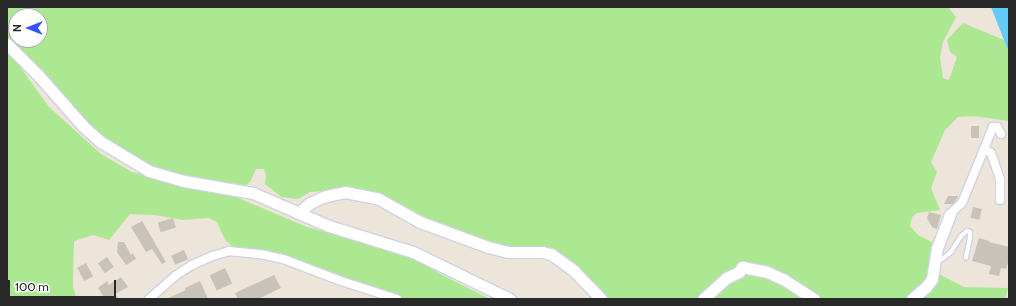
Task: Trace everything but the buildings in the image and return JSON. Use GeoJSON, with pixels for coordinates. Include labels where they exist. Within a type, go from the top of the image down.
{"type":"FeatureCollection","features":[{"type":"Feature","properties":{"kind":"street"},"geometry":{"type":"LineString","coordinates":[[7,44],[38,75],[83,126],[101,142],[149,171],[184,181],[253,193],[329,226],[413,252],[510,299]]}},
{"type":"Feature","properties":{"kind":"street"},"geometry":{"type":"LineString","coordinates":[[912,299],[926,287],[932,279],[937,248],[950,214],[962,203],[993,127],[997,126],[1001,134]]}},
{"type":"Feature","properties":{"kind":"street"},"geometry":{"type":"LineString","coordinates":[[984,149],[991,153],[1000,179],[1000,200]]}},
{"type":"Feature","properties":{"kind":"street"},"geometry":{"type":"LineString","coordinates":[[298,213],[310,203],[326,196],[345,192],[377,198],[420,222],[488,247],[508,252],[542,252],[551,254],[574,271],[601,299]]}},
{"type":"Feature","properties":{"kind":"street"},"geometry":{"type":"LineString","coordinates":[[149,299],[175,276],[192,265],[212,256],[229,251],[265,255],[286,260],[338,280],[397,299]]}},
{"type":"Feature","properties":{"kind":"street"},"geometry":{"type":"LineString","coordinates":[[703,299],[726,278],[739,272],[742,267],[767,272],[783,279],[814,299]]}},
{"type":"Feature","properties":{"kind":"lane"},"geometry":{"type":"LineString","coordinates":[[935,265],[951,252],[961,236],[968,231],[970,232],[970,237],[966,258]]}},
{"type":"Feature","properties":{"kind":"green space"},"geometry":{"type":"Polygon","coordinates":[[[7,7],[948,7],[956,17],[943,42],[940,58],[943,78],[949,80],[957,57],[950,52],[947,40],[963,23],[1004,40],[1009,52],[1009,121],[974,116],[958,117],[945,130],[931,162],[937,172],[931,188],[940,210],[917,213],[912,217],[910,226],[918,235],[932,242],[933,255],[929,269],[964,287],[1008,288],[1005,299],[606,299],[558,256],[522,251],[471,240],[407,211],[325,191],[310,192],[298,199],[281,197],[265,184],[266,175],[264,169],[256,169],[247,185],[184,178],[137,161],[95,135],[14,48],[48,48],[48,8],[8,8],[8,41],[7,7]]]}},
{"type":"Feature","properties":{"kind":"green space"},"geometry":{"type":"Polygon","coordinates":[[[7,53],[21,68],[49,107],[101,154],[132,172],[236,197],[307,227],[404,253],[444,276],[490,299],[400,299],[267,251],[234,248],[225,240],[217,222],[208,218],[183,220],[155,215],[130,214],[109,240],[93,235],[74,241],[73,287],[77,299],[7,299],[7,53]]]}},
{"type":"Feature","properties":{"kind":"water"},"geometry":{"type":"Polygon","coordinates":[[[991,7],[1009,7],[1009,52],[1004,40],[991,7]]]}}]}
